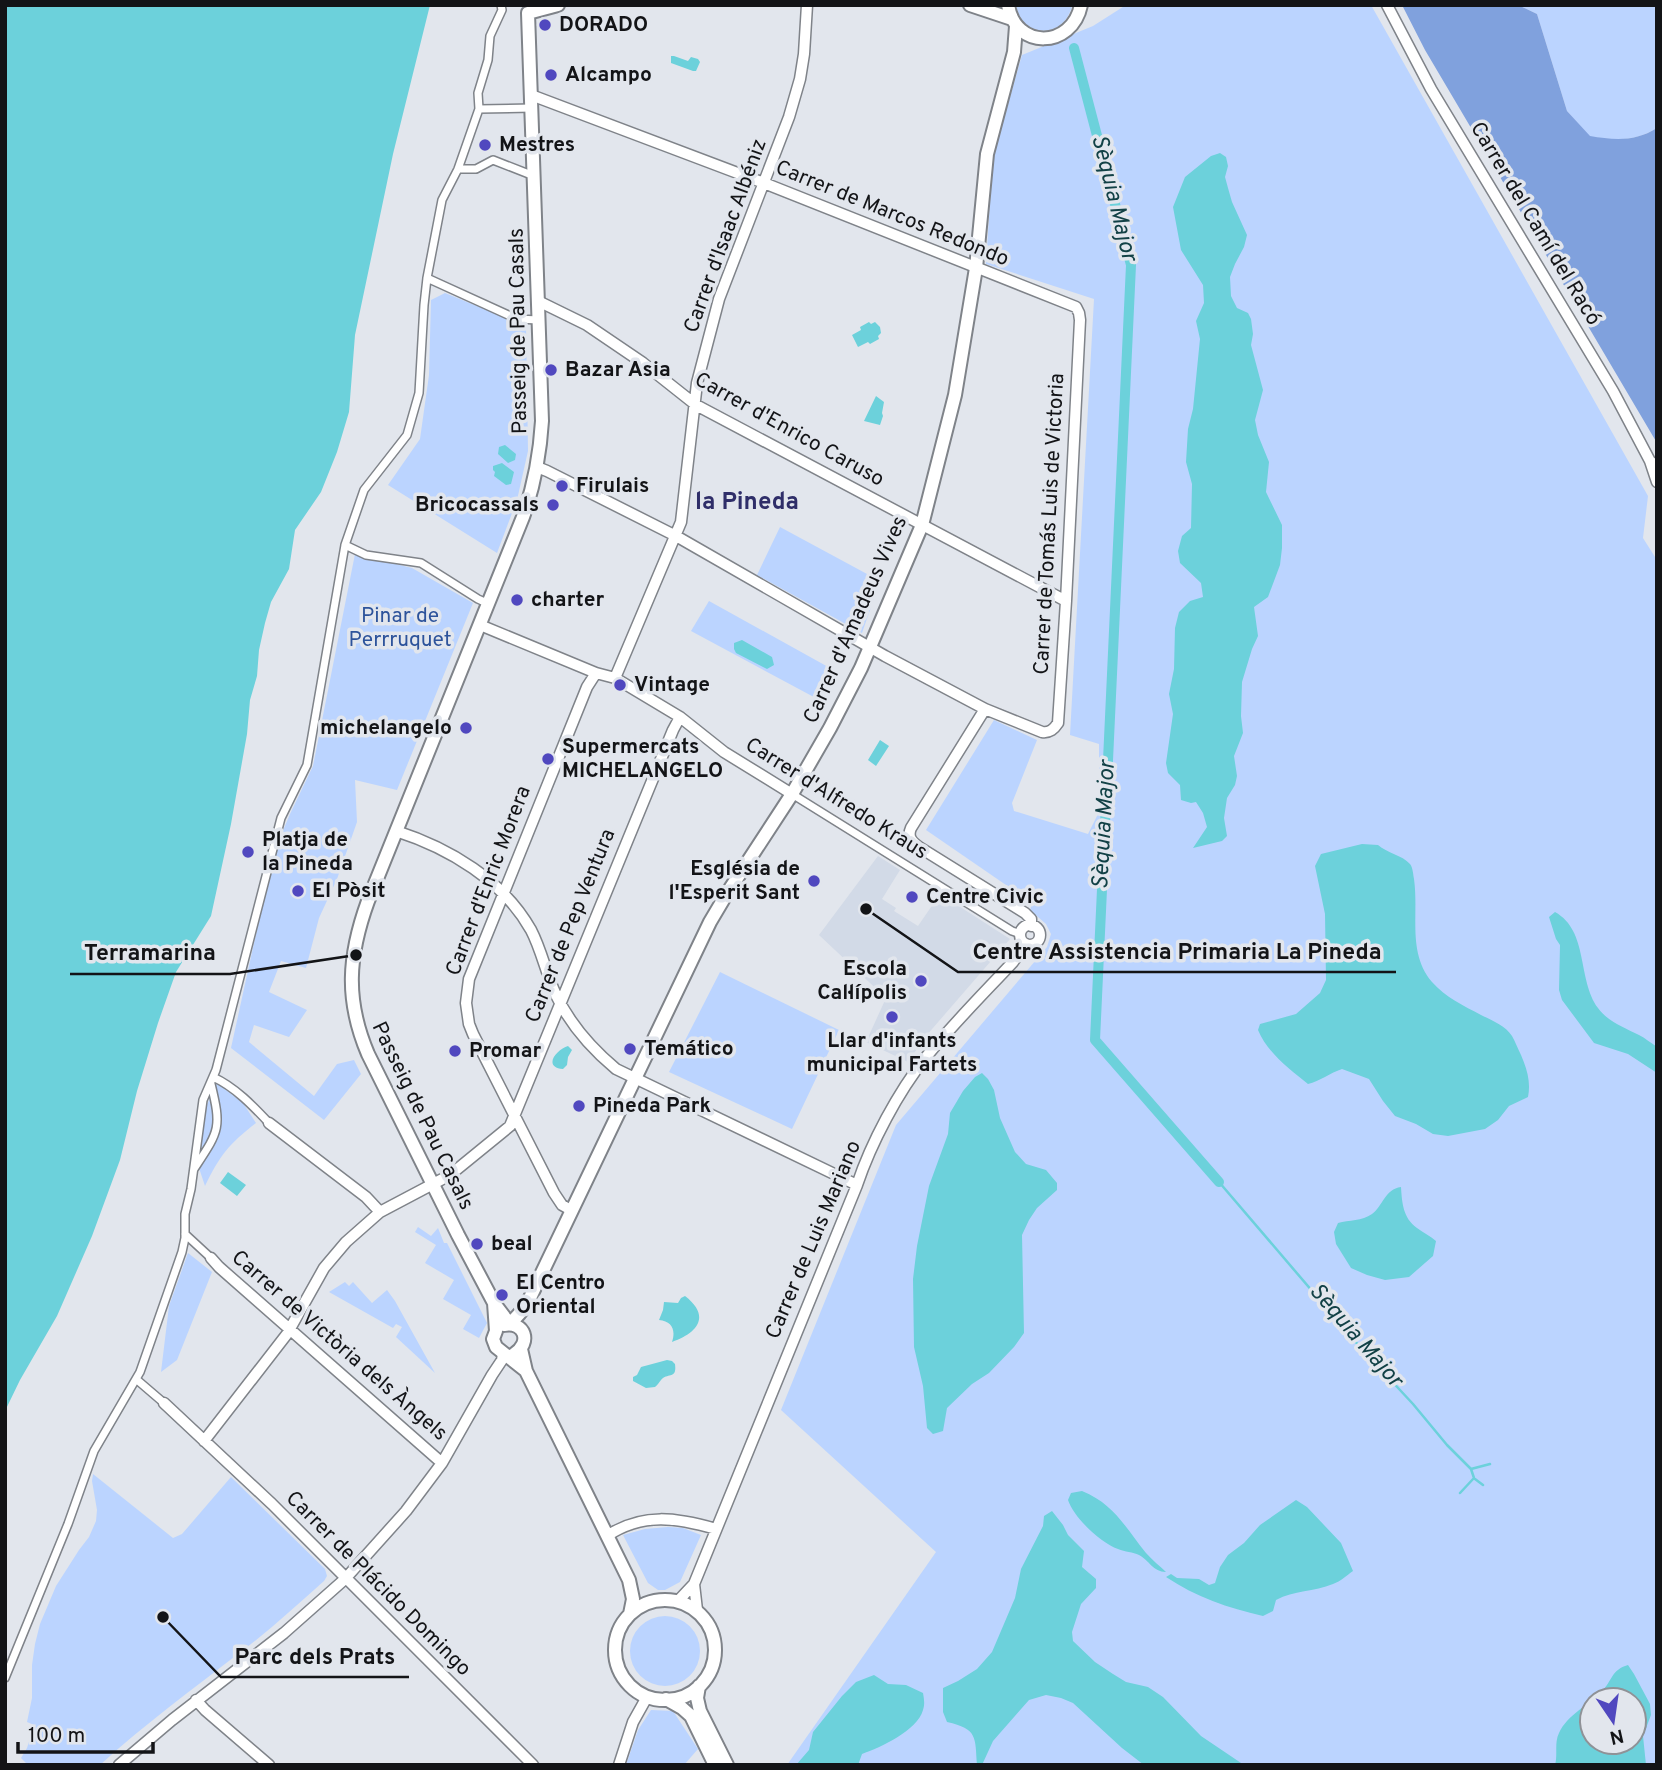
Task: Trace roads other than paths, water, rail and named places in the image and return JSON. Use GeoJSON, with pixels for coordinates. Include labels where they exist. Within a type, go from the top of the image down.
{"type":"FeatureCollection","features":[{"type":"Feature","properties":{"kind":"street"},"geometry":{"type":"LineString","coordinates":[[5,1678],[68,1524],[94,1451],[140,1372],[182,1252],[185,1214],[203,1100],[212,1080],[281,818],[307,765],[345,545],[364,489],[407,435],[419,393],[427,278],[442,200],[458,169],[479,109],[478,93],[488,60],[490,36],[502,10],[501,5]]}},
{"type":"Feature","properties":{"kind":"street"},"geometry":{"type":"LineString","coordinates":[[528,9],[558,5]]}},
{"type":"Feature","properties":{"kind":"street","name":"Carrer d'Isaac Albéniz"},"geometry":{"type":"LineString","coordinates":[[615,678],[681,522],[697,383],[719,299],[789,117],[800,79],[807,5]]}},
{"type":"Feature","properties":{"kind":"street"},"geometry":{"type":"LineString","coordinates":[[970,5],[1014,23],[1033,37],[1049,38],[1064,33],[1076,21],[1081,5]]}},
{"type":"Feature","properties":{"kind":"street"},"geometry":{"type":"LineString","coordinates":[[1008,5],[1014,23]]}},
{"type":"Feature","properties":{"kind":"street","name":"Carrer del Camí del Racó"},"geometry":{"type":"LineString","coordinates":[[1387,5],[1431,89],[1613,391],[1653,463],[1657,482]]}},
{"type":"Feature","properties":{"kind":"street","name":"Passeig de Pau Casals"},"geometry":{"type":"LineString","coordinates":[[513,1326],[497,1307],[368,1054],[355,1022],[351,976],[355,940],[368,901],[523,517],[541,448],[528,9]]}},
{"type":"Feature","properties":{"kind":"street","name":"Carrer d'Amadeus Vives"},"geometry":{"type":"LineString","coordinates":[[513,1326],[710,922],[792,794],[830,728],[870,646],[922,525],[955,395],[976,268],[987,154],[1014,52],[1014,23]]}},
{"type":"Feature","properties":{"kind":"street"},"geometry":{"type":"LineString","coordinates":[[1014,52],[1033,37]]}},
{"type":"Feature","properties":{"kind":"street"},"geometry":{"type":"LineString","coordinates":[[479,109],[531,101]]}},
{"type":"Feature","properties":{"kind":"street","name":"Carrer de Marcos Redondo"},"geometry":{"type":"LineString","coordinates":[[531,101],[764,183],[1069,303],[1076,307],[1079,313]]}},
{"type":"Feature","properties":{"kind":"street"},"geometry":{"type":"LineString","coordinates":[[458,169],[475,169],[494,160],[534,176]]}},
{"type":"Feature","properties":{"kind":"street"},"geometry":{"type":"LineString","coordinates":[[427,278],[517,319],[539,320]]}},
{"type":"Feature","properties":{"kind":"street","name":"Carrer d'Enrico Caruso"},"geometry":{"type":"LineString","coordinates":[[538,301],[587,325],[643,363],[696,405],[1066,601]]}},
{"type":"Feature","properties":{"kind":"street","name":"Carrer de Tomás Luis de Victoria"},"geometry":{"type":"LineString","coordinates":[[985,709],[1039,732],[1047,733],[1058,723],[1079,313]]}},
{"type":"Feature","properties":{"kind":"street"},"geometry":{"type":"LineString","coordinates":[[537,467],[676,536],[985,709]]}},
{"type":"Feature","properties":{"kind":"street"},"geometry":{"type":"LineString","coordinates":[[345,545],[366,555],[421,563],[489,604]]}},
{"type":"Feature","properties":{"kind":"street","name":"Carrer d'Alfredo Kraus"},"geometry":{"type":"LineString","coordinates":[[480,625],[596,673],[615,678],[680,717],[724,751],[792,794],[1012,931],[1021,934]]}},
{"type":"Feature","properties":{"kind":"street","name":"Carrer d'Enric Morera"},"geometry":{"type":"LineString","coordinates":[[571,1210],[562,1205],[554,1193],[514,1116],[471,1028],[466,1003],[469,979],[587,687],[596,673]]}},
{"type":"Feature","properties":{"kind":"street","name":"Carrer d'Alfredo Kraus"},"geometry":{"type":"LineString","coordinates":[[985,709],[911,828],[910,838],[919,847],[1025,913],[1031,919],[1031,926]]}},
{"type":"Feature","properties":{"kind":"street","name":"Carrer de Pep Ventura"},"geometry":{"type":"LineString","coordinates":[[204,1441],[289,1330],[331,1259],[355,1233],[380,1212],[450,1175],[510,1126],[680,717]]}},
{"type":"Feature","properties":{"kind":"street"},"geometry":{"type":"LineString","coordinates":[[396,831],[454,857],[474,869],[503,893],[531,932],[561,1003],[579,1031],[616,1069],[858,1185]]}},
{"type":"Feature","properties":{"kind":"street"},"geometry":{"type":"LineString","coordinates":[[1031,926],[1038,929],[1040,939],[1035,944],[1026,944],[1021,934],[1024,928],[1031,926]]}},
{"type":"Feature","properties":{"kind":"street","name":"Carrer de Luis Mariano"},"geometry":{"type":"LineString","coordinates":[[678,1601],[694,1584],[863,1168],[888,1116],[924,1060],[1013,962],[1026,944]]}},
{"type":"Feature","properties":{"kind":"street"},"geometry":{"type":"LineString","coordinates":[[212,1080],[221,1081],[251,1104],[269,1123],[366,1197],[380,1212]]}},
{"type":"Feature","properties":{"kind":"street"},"geometry":{"type":"LineString","coordinates":[[193,1171],[215,1136],[218,1126],[212,1080]]}},
{"type":"Feature","properties":{"kind":"street"},"geometry":{"type":"LineString","coordinates":[[184,1234],[211,1258]]}},
{"type":"Feature","properties":{"kind":"street","name":"Carrer de Victòria dels Àngels"},"geometry":{"type":"LineString","coordinates":[[211,1258],[219,1268],[442,1463]]}},
{"type":"Feature","properties":{"kind":"street"},"geometry":{"type":"LineString","coordinates":[[497,1307],[510,1313],[522,1310]]}},
{"type":"Feature","properties":{"kind":"street","name":"Passeig de Pau Casals"},"geometry":{"type":"LineString","coordinates":[[496,1331],[497,1307]]}},
{"type":"Feature","properties":{"kind":"street"},"geometry":{"type":"LineString","coordinates":[[499,1359],[493,1339],[496,1331],[499,1327],[513,1326],[524,1340],[521,1349],[523,1368],[629,1580],[634,1599],[615,1646],[616,1661],[627,1683],[639,1693],[656,1700],[678,1698],[699,1686],[710,1673],[715,1656],[715,1639],[709,1623],[697,1610],[678,1601],[666,1600],[641,1606],[630,1614]]}},
{"type":"Feature","properties":{"kind":"street"},"geometry":{"type":"LineString","coordinates":[[119,1765],[284,1633],[345,1579],[406,1511],[442,1463],[499,1359],[521,1349]]}},
{"type":"Feature","properties":{"kind":"street"},"geometry":{"type":"LineString","coordinates":[[499,1359],[523,1368]]}},
{"type":"Feature","properties":{"kind":"street"},"geometry":{"type":"LineString","coordinates":[[136,1379],[164,1403]]}},
{"type":"Feature","properties":{"kind":"street","name":"Carrer de Plácido Domingo"},"geometry":{"type":"LineString","coordinates":[[164,1403],[272,1504],[533,1765]]}},
{"type":"Feature","properties":{"kind":"street"},"geometry":{"type":"LineString","coordinates":[[607,1536],[643,1520],[680,1520],[716,1529]]}},
{"type":"Feature","properties":{"kind":"street"},"geometry":{"type":"LineString","coordinates":[[629,1580],[654,1601]]}},
{"type":"Feature","properties":{"kind":"street","name":"Carrer de Luis Mariano"},"geometry":{"type":"LineString","coordinates":[[694,1584],[697,1610]]}},
{"type":"Feature","properties":{"kind":"street"},"geometry":{"type":"LineString","coordinates":[[699,1686],[697,1699],[700,1711],[727,1765]]}},
{"type":"Feature","properties":{"kind":"street"},"geometry":{"type":"LineString","coordinates":[[619,1765],[633,1722],[647,1697]]}},
{"type":"Feature","properties":{"kind":"street"},"geometry":{"type":"LineString","coordinates":[[666,1699],[691,1716],[715,1765]]}},
{"type":"Feature","properties":{"kind":"street"},"geometry":{"type":"LineString","coordinates":[[197,1700],[269,1765]]}},
{"type":"Feature","properties":{"kind":"waterway","name":"Sèquia Major"},"geometry":{"type":"LineString","coordinates":[[1074,48],[1131,265],[1095,1040],[1219,1182]]}},
{"type":"Feature","properties":{"kind":"waterway","name":"Sèquia Major"},"geometry":{"type":"LineString","coordinates":[[1219,1182],[1360,1347],[1471,1469],[1474,1478],[1460,1493]]}},
{"type":"Feature","properties":{"kind":"waterway","name":"Sèquia Major"},"geometry":{"type":"LineString","coordinates":[[1471,1469],[1490,1464]]}},
{"type":"Feature","properties":{"kind":"waterway","name":"Sèquia Major"},"geometry":{"type":"LineString","coordinates":[[1475,1479],[1483,1485]]}},
{"type":"Feature","properties":{"kind":"place","name":"DORADO"},"geometry":{"type":"Point","coordinates":[545,25]}},
{"type":"Feature","properties":{"kind":"place","name":"Alcampo"},"geometry":{"type":"Point","coordinates":[551,75]}},
{"type":"Feature","properties":{"kind":"place","name":"Mestres"},"geometry":{"type":"Point","coordinates":[485,145]}},
{"type":"Feature","properties":{"kind":"place","name":"Bazar Asia"},"geometry":{"type":"Point","coordinates":[551,370]}},
{"type":"Feature","properties":{"kind":"place","name":"Firulais"},"geometry":{"type":"Point","coordinates":[562,486]}},
{"type":"Feature","properties":{"kind":"place","name":"Bricocassals"},"geometry":{"type":"Point","coordinates":[553,505]}},
{"type":"Feature","properties":{"kind":"place","name":"charter"},"geometry":{"type":"Point","coordinates":[517,600]}},
{"type":"Feature","properties":{"kind":"place","name":"Vintage"},"geometry":{"type":"Point","coordinates":[620,685]}},
{"type":"Feature","properties":{"kind":"place","name":"michelangelo"},"geometry":{"type":"Point","coordinates":[466,728]}},
{"type":"Feature","properties":{"kind":"place","name":"Supermercats MICHELANGELO"},"geometry":{"type":"Point","coordinates":[548,759]}},
{"type":"Feature","properties":{"kind":"place","name":"Platja de la Pineda"},"geometry":{"type":"Point","coordinates":[248,852]}},
{"type":"Feature","properties":{"kind":"place","name":"Església de l'Esperit Sant"},"geometry":{"type":"Point","coordinates":[814,881]}},
{"type":"Feature","properties":{"kind":"place","name":"El Pòsit"},"geometry":{"type":"Point","coordinates":[298,891]}},
{"type":"Feature","properties":{"kind":"place","name":"Centre Civic"},"geometry":{"type":"Point","coordinates":[912,897]}},
{"type":"Feature","properties":{"kind":"place","name":"Centre Assistencia Primaria La Pineda"},"geometry":{"type":"Point","coordinates":[866,909]}},
{"type":"Feature","properties":{"kind":"place","name":"Terramarina"},"geometry":{"type":"Point","coordinates":[356,955]}},
{"type":"Feature","properties":{"kind":"place","name":"Escola Cal·lípolis"},"geometry":{"type":"Point","coordinates":[921,981]}},
{"type":"Feature","properties":{"kind":"place","name":"Llar d'infants municipal Fartets"},"geometry":{"type":"Point","coordinates":[892,1017]}},
{"type":"Feature","properties":{"kind":"place","name":"Temático"},"geometry":{"type":"Point","coordinates":[630,1049]}},
{"type":"Feature","properties":{"kind":"place","name":"Promar"},"geometry":{"type":"Point","coordinates":[455,1051]}},
{"type":"Feature","properties":{"kind":"place","name":"Pineda Park"},"geometry":{"type":"Point","coordinates":[579,1106]}},
{"type":"Feature","properties":{"kind":"place","name":"beal"},"geometry":{"type":"Point","coordinates":[477,1244]}},
{"type":"Feature","properties":{"kind":"place","name":"El Centro Oriental"},"geometry":{"type":"Point","coordinates":[502,1295]}},
{"type":"Feature","properties":{"kind":"place","name":"Parc dels Prats"},"geometry":{"type":"Point","coordinates":[163,1617]}},
{"type":"Feature","properties":{"kind":"district","name":"la Pineda"},"geometry":{"type":"Point","coordinates":[747,503]}},
{"type":"Feature","properties":{"kind":"park label","name":"Pinar de Perrruquet"},"geometry":{"type":"Point","coordinates":[400,628]}}]}
